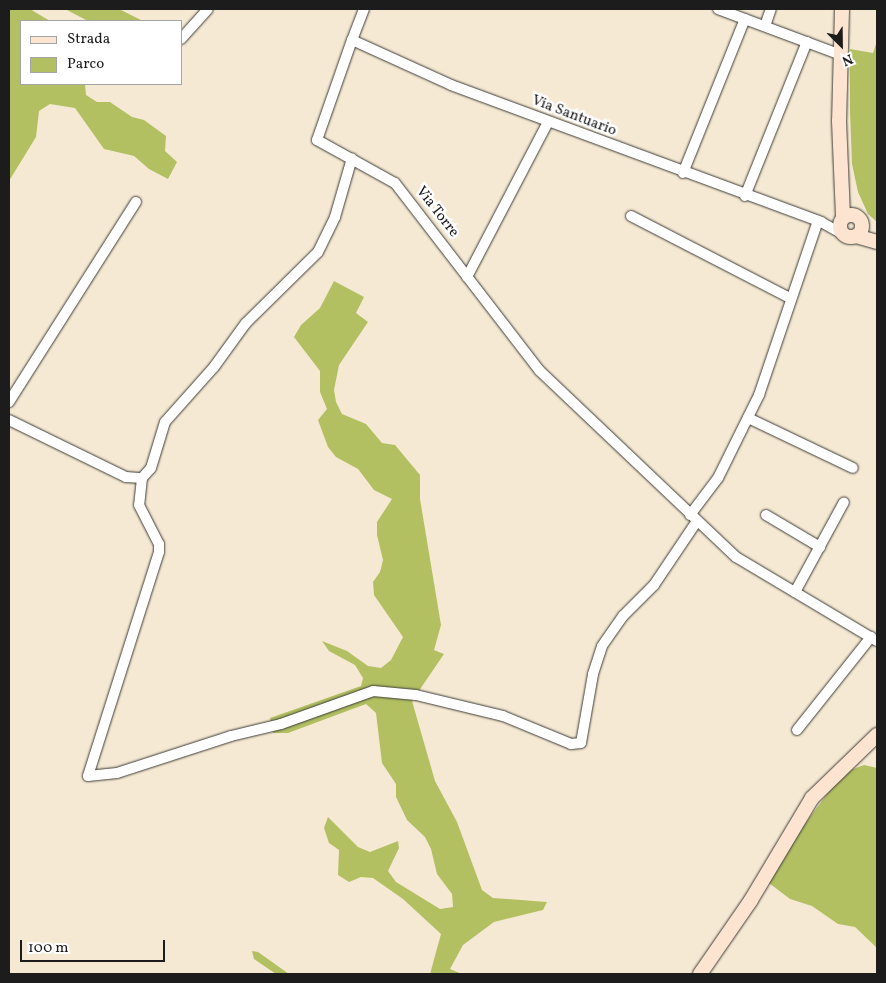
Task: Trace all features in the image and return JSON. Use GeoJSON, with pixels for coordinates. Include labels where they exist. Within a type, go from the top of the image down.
{"type":"FeatureCollection","features":[{"type":"Feature","properties":{"kind":"street"},"geometry":{"type":"LineString","coordinates":[[182,38],[208,9]]}},
{"type":"Feature","properties":{"kind":"street"},"geometry":{"type":"LineString","coordinates":[[352,40],[364,9]]}},
{"type":"Feature","properties":{"kind":"street"},"geometry":{"type":"LineString","coordinates":[[718,9],[841,55]]}},
{"type":"Feature","properties":{"kind":"street"},"geometry":{"type":"LineString","coordinates":[[765,26],[772,9]]}},
{"type":"Feature","properties":{"kind":"street"},"geometry":{"type":"LineString","coordinates":[[842,9],[839,120],[843,188],[850,226],[877,242]]}},
{"type":"Feature","properties":{"kind":"street"},"geometry":{"type":"LineString","coordinates":[[682,173],[745,19]]}},
{"type":"Feature","properties":{"kind":"street","name":"Via Santuario"},"geometry":{"type":"LineString","coordinates":[[352,40],[450,86],[682,173],[819,221],[850,226]]}},
{"type":"Feature","properties":{"kind":"street","name":"Via Torre"},"geometry":{"type":"LineString","coordinates":[[352,40],[317,140],[395,183],[540,371],[736,557],[874,639]]}},
{"type":"Feature","properties":{"kind":"street"},"geometry":{"type":"LineString","coordinates":[[745,196],[807,42]]}},
{"type":"Feature","properties":{"kind":"street"},"geometry":{"type":"LineString","coordinates":[[467,277],[548,122]]}},
{"type":"Feature","properties":{"kind":"street"},"geometry":{"type":"LineString","coordinates":[[352,158],[335,217],[318,252],[246,323],[214,367],[164,422],[151,468],[142,478],[139,506],[159,544],[159,552],[88,776],[117,773],[231,736],[281,724],[379,691],[416,695],[503,716],[571,744],[581,743],[593,674],[602,646],[623,616],[654,585],[718,478],[759,396],[790,298],[819,221]]}},
{"type":"Feature","properties":{"kind":"street"},"geometry":{"type":"LineString","coordinates":[[9,402],[136,202]]}},
{"type":"Feature","properties":{"kind":"street"},"geometry":{"type":"LineString","coordinates":[[631,216],[790,298]]}},
{"type":"Feature","properties":{"kind":"street"},"geometry":{"type":"LineString","coordinates":[[748,418],[853,468]]}},
{"type":"Feature","properties":{"kind":"street"},"geometry":{"type":"LineString","coordinates":[[9,420],[126,477],[142,478]]}},
{"type":"Feature","properties":{"kind":"street"},"geometry":{"type":"LineString","coordinates":[[796,592],[844,502]]}},
{"type":"Feature","properties":{"kind":"street"},"geometry":{"type":"LineString","coordinates":[[766,515],[820,547]]}},
{"type":"Feature","properties":{"kind":"street"},"geometry":{"type":"LineString","coordinates":[[797,730],[874,639]]}},
{"type":"Feature","properties":{"kind":"street"},"geometry":{"type":"LineString","coordinates":[[700,974],[751,900],[812,798],[877,735]]}},
{"type":"Feature","properties":{"kind":"green space"},"geometry":{"type":"Polygon","coordinates":[[[9,9],[30,9],[48,20],[20,20],[20,85],[85,85],[86,95],[97,102],[110,102],[132,117],[144,120],[166,136],[165,151],[177,162],[168,179],[149,169],[134,156],[104,149],[75,108],[50,104],[39,111],[36,137],[9,181],[9,9]]]}},
{"type":"Feature","properties":{"kind":"green space"},"geometry":{"type":"Polygon","coordinates":[[[65,9],[119,9],[141,20],[86,20],[65,9]]]}},
{"type":"Feature","properties":{"kind":"green space"},"geometry":{"type":"Polygon","coordinates":[[[877,41],[877,222],[868,214],[858,192],[852,164],[850,49],[873,53],[877,41]]]}},
{"type":"Feature","properties":{"kind":"green space"},"geometry":{"type":"Polygon","coordinates":[[[334,281],[364,297],[356,313],[368,322],[339,365],[334,390],[336,402],[342,414],[366,424],[382,443],[395,445],[420,475],[420,499],[441,625],[434,650],[444,654],[412,701],[435,781],[457,822],[482,890],[493,898],[547,902],[543,910],[494,922],[463,945],[450,969],[462,974],[430,974],[441,934],[403,899],[373,878],[361,877],[349,882],[338,875],[339,850],[329,843],[324,828],[328,817],[358,847],[370,852],[398,841],[399,848],[388,871],[396,882],[440,909],[453,907],[452,894],[437,874],[431,849],[425,837],[407,820],[396,797],[396,784],[382,763],[376,713],[366,704],[288,733],[273,733],[270,718],[361,686],[363,678],[355,665],[329,651],[322,641],[347,651],[368,666],[381,668],[391,660],[403,637],[374,595],[373,582],[380,572],[383,560],[377,535],[377,522],[392,499],[374,490],[358,469],[336,457],[328,447],[318,420],[327,409],[320,392],[320,371],[294,337],[301,325],[320,308],[334,281]]]}},
{"type":"Feature","properties":{"kind":"green space"},"geometry":{"type":"Polygon","coordinates":[[[864,765],[877,768],[877,948],[855,927],[838,924],[812,906],[790,899],[769,883],[802,828],[827,794],[848,771],[864,765]]]}},
{"type":"Feature","properties":{"kind":"green space"},"geometry":{"type":"Polygon","coordinates":[[[252,951],[258,952],[289,974],[276,974],[254,959],[252,951]]]}}]}
